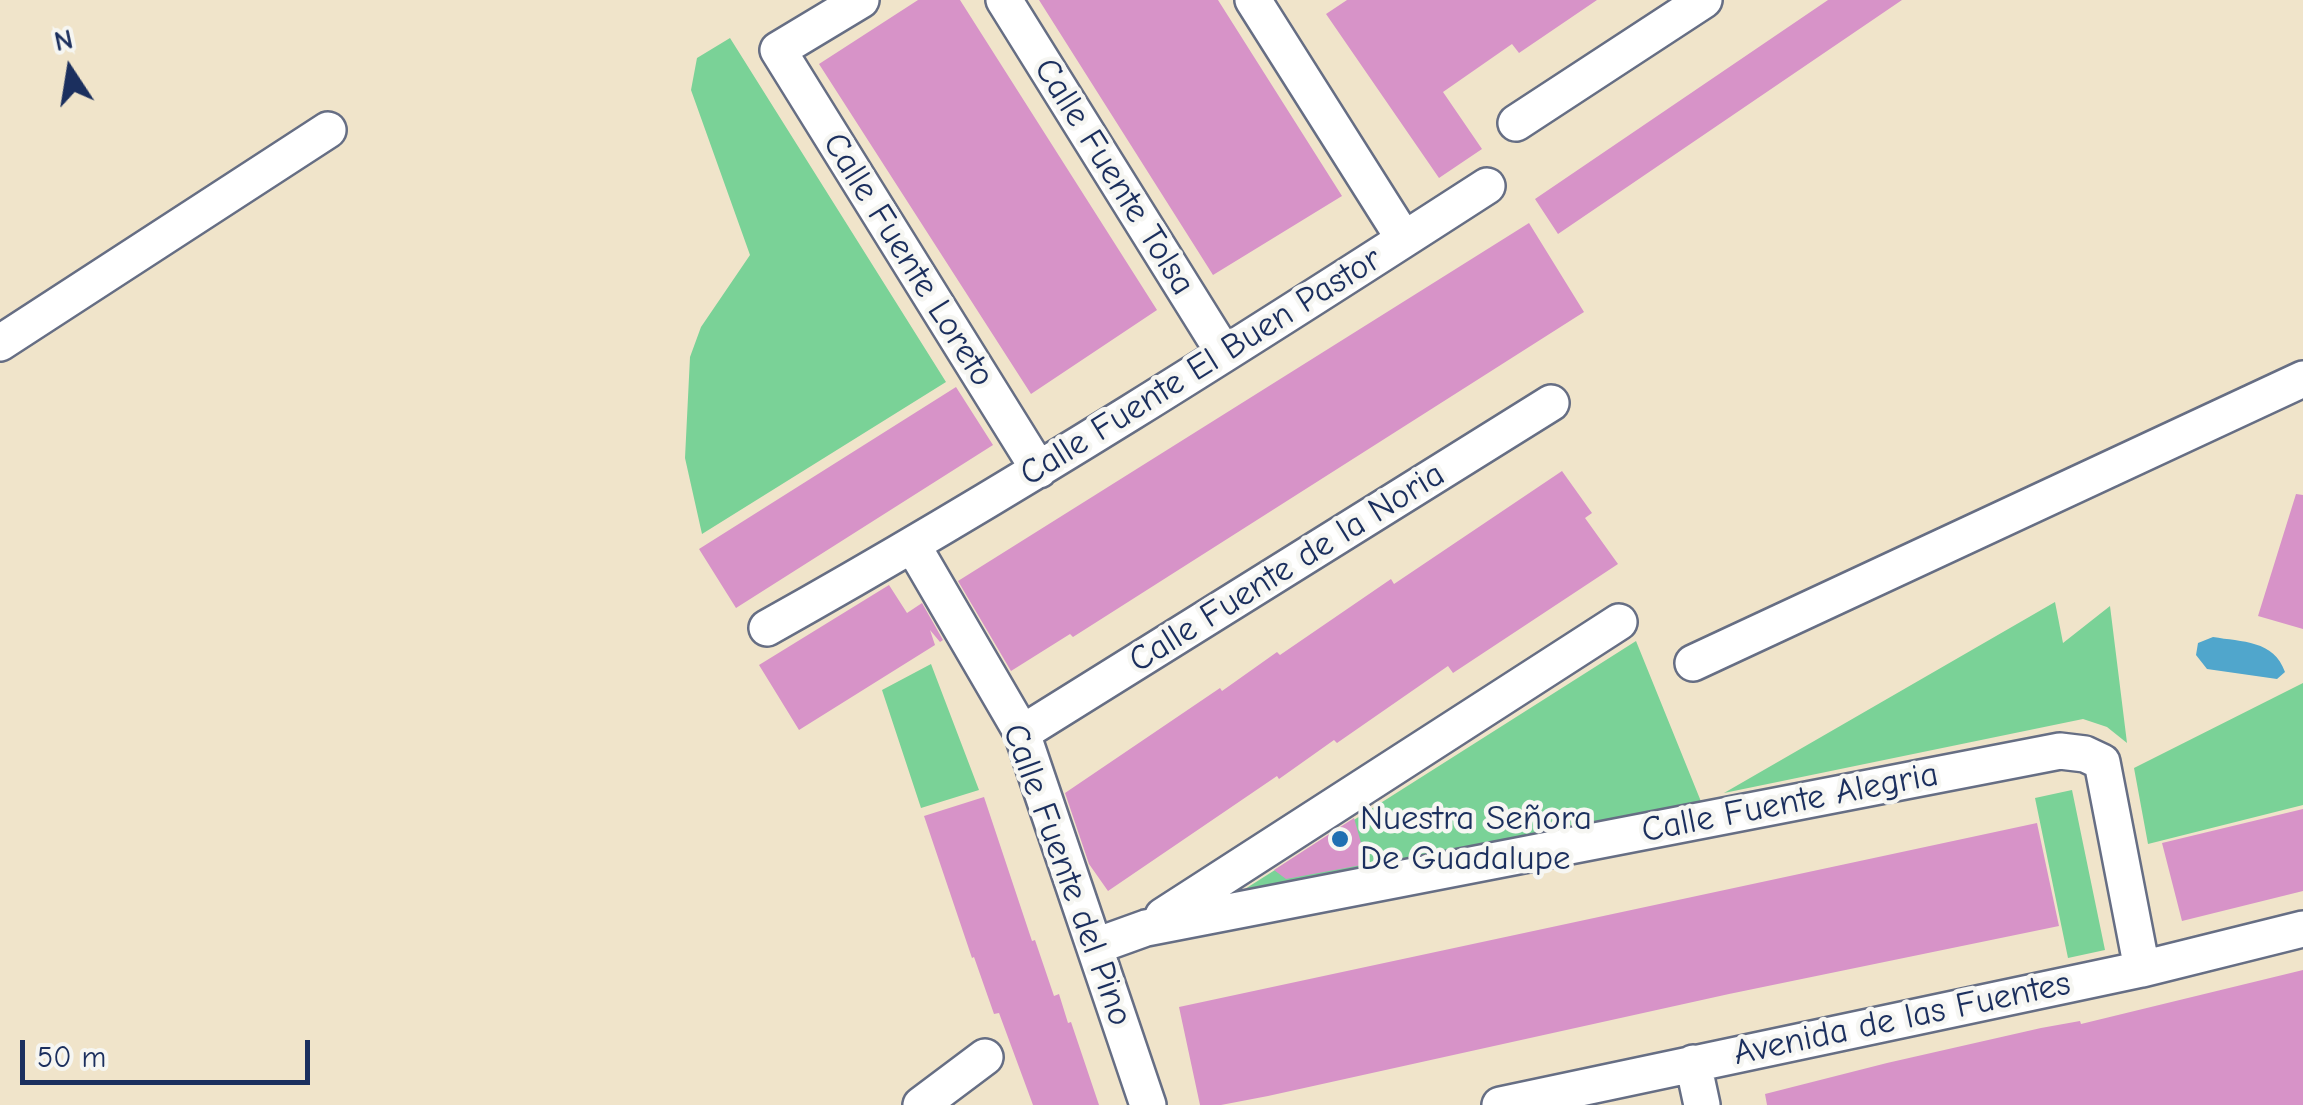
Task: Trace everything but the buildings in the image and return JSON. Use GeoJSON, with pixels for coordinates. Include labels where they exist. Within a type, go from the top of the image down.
{"type":"FeatureCollection","features":[{"type":"Feature","properties":{"kind":"street","name":"Calle Fuente Loreto"},"geometry":{"type":"LineString","coordinates":[[860,0],[778,50],[1038,470]]}},
{"type":"Feature","properties":{"kind":"street","name":"Calle Fuente Tolsa"},"geometry":{"type":"LineString","coordinates":[[1004,0],[1224,353]]}},
{"type":"Feature","properties":{"kind":"street"},"geometry":{"type":"LineString","coordinates":[[1252,0],[1404,240]]}},
{"type":"Feature","properties":{"kind":"street"},"geometry":{"type":"LineString","coordinates":[[1516,123],[1704,0]]}},
{"type":"Feature","properties":{"kind":"street"},"geometry":{"type":"LineString","coordinates":[[0,343],[328,130]]}},
{"type":"Feature","properties":{"kind":"street","name":"Calle Fuente El Buen Pastor"},"geometry":{"type":"LineString","coordinates":[[767,628],[1038,470],[1487,186]]}},
{"type":"Feature","properties":{"kind":"street"},"geometry":{"type":"LineString","coordinates":[[1693,664],[2303,379]]}},
{"type":"Feature","properties":{"kind":"street","name":"Calle Fuente de la Noria"},"geometry":{"type":"LineString","coordinates":[[1022,733],[1551,403]]}},
{"type":"Feature","properties":{"kind":"street","name":"Calle Fuente del Pino"},"geometry":{"type":"LineString","coordinates":[[913,546],[1022,733],[1148,1105]]}},
{"type":"Feature","properties":{"kind":"street"},"geometry":{"type":"LineString","coordinates":[[1146,928],[1620,622]]}},
{"type":"Feature","properties":{"kind":"street","name":"Calle Fuente Alegria"},"geometry":{"type":"LineString","coordinates":[[1096,946],[1146,928],[2060,751],[2085,754],[2102,762],[2142,970]]}},
{"type":"Feature","properties":{"kind":"street","name":"Avenida de las Fuentes"},"geometry":{"type":"LineString","coordinates":[[1500,1105],[2142,970],[2303,930]]}},
{"type":"Feature","properties":{"kind":"street"},"geometry":{"type":"LineString","coordinates":[[921,1105],[985,1057]]}},
{"type":"Feature","properties":{"kind":"street"},"geometry":{"type":"LineString","coordinates":[[1692,1063],[1702,1105]]}},
{"type":"Feature","properties":{"kind":"green space"},"geometry":{"type":"Polygon","coordinates":[[[730,38],[946,382],[702,534],[685,458],[690,357],[701,327],[750,255],[691,90],[697,58],[730,38]]]}},
{"type":"Feature","properties":{"kind":"green space"},"geometry":{"type":"Polygon","coordinates":[[[2055,602],[2063,643],[2110,606],[2127,743],[2107,727],[2083,719],[1724,793],[2055,602]]]}},
{"type":"Feature","properties":{"kind":"green space"},"geometry":{"type":"Polygon","coordinates":[[[1636,641],[1702,804],[1245,889],[1636,641]]]}},
{"type":"Feature","properties":{"kind":"green space"},"geometry":{"type":"Polygon","coordinates":[[[931,664],[979,790],[921,808],[882,690],[931,664]]]}},
{"type":"Feature","properties":{"kind":"green space"},"geometry":{"type":"Polygon","coordinates":[[[2303,683],[2303,805],[2148,844],[2134,768],[2303,683]]]}},
{"type":"Feature","properties":{"kind":"green space"},"geometry":{"type":"Polygon","coordinates":[[[2072,790],[2105,950],[2068,958],[2035,798],[2072,790]]]}},
{"type":"Feature","properties":{"kind":"water"},"geometry":{"type":"Polygon","coordinates":[[[2213,637],[2265,648],[2285,672],[2277,679],[2207,669],[2196,655],[2198,643],[2213,637]]]}},
{"type":"Feature","properties":{"kind":"place","name":"Nuestra Señora De Guadalupe"},"geometry":{"type":"Point","coordinates":[1340,839]}}]}
